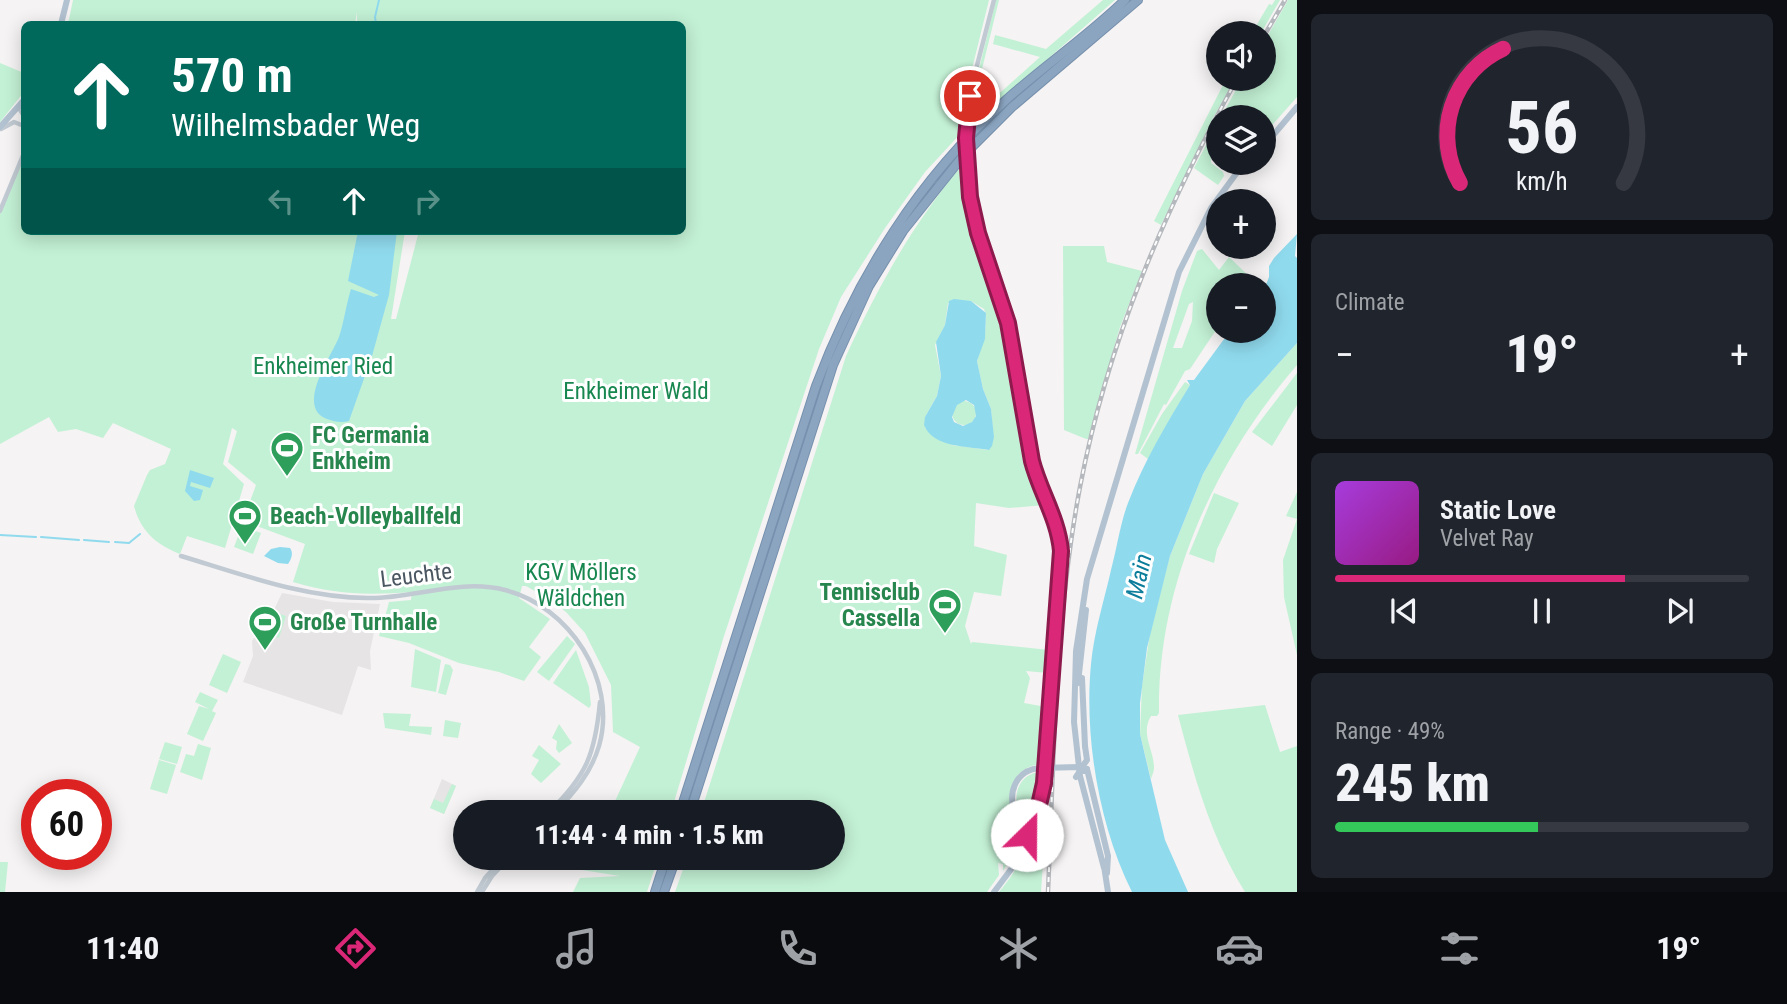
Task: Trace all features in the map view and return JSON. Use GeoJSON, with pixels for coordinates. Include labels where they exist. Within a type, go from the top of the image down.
{"type":"FeatureCollection","features":[{"type":"Feature","properties":{"kind":"highway"},"geometry":{"type":"LineString","coordinates":[[684,800],[816,386],[837,332],[862,281],[907,211],[958,148],[1006,100],[1125,0]]}},
{"type":"Feature","properties":{"kind":"highway"},"geometry":{"type":"LineString","coordinates":[[694,800],[820,405],[844,336],[869,286],[914,215],[963,156],[1033,89],[1100,35],[1138,0]]}},
{"type":"Feature","properties":{"kind":"highway"},"geometry":{"type":"LineString","coordinates":[[655,892],[662,870]]}},
{"type":"Feature","properties":{"kind":"highway"},"geometry":{"type":"LineString","coordinates":[[664,892],[672,870]]}},
{"type":"Feature","properties":{"kind":"main road"},"geometry":{"type":"LineString","coordinates":[[62,21],[67,0]]}},
{"type":"Feature","properties":{"kind":"main road"},"geometry":{"type":"LineString","coordinates":[[1276,126],[1297,101]]}},
{"type":"Feature","properties":{"kind":"main road"},"geometry":{"type":"LineString","coordinates":[[0,128],[21,105]]}},
{"type":"Feature","properties":{"kind":"main road"},"geometry":{"type":"LineString","coordinates":[[1276,132],[1297,107]]}},
{"type":"Feature","properties":{"kind":"main road"},"geometry":{"type":"LineString","coordinates":[[1108,892],[1084,794],[1076,743],[1074,695],[1091,563],[1176,280],[1190,246],[1206,221]]}},
{"type":"Feature","properties":{"kind":"main road"},"geometry":{"type":"LineString","coordinates":[[1067,768],[1073,759],[1071,670],[1079,646],[1095,565],[1178,286],[1206,224]]}},
{"type":"Feature","properties":{"kind":"main road"},"geometry":{"type":"LineString","coordinates":[[1079,646],[1087,760],[1085,769],[1104,838],[1108,865],[1106,881]]}},
{"type":"Feature","properties":{"kind":"main road"},"geometry":{"type":"LineString","coordinates":[[1067,768],[1076,777],[1095,849],[1103,866]]}},
{"type":"Feature","properties":{"kind":"main road"},"geometry":{"type":"LineString","coordinates":[[1028,839],[1013,804],[1014,785],[1024,773],[1040,769],[1085,769]]}},
{"type":"Feature","properties":{"kind":"main road"},"geometry":{"type":"LineString","coordinates":[[1076,777],[1085,769]]}},
{"type":"Feature","properties":{"kind":"main road"},"geometry":{"type":"LineString","coordinates":[[1022,822],[1031,818],[1038,810]]}},
{"type":"Feature","properties":{"kind":"main road"},"geometry":{"type":"LineString","coordinates":[[994,892],[1015,864],[1033,828],[1022,822]]}},
{"type":"Feature","properties":{"kind":"street"},"geometry":{"type":"LineString","coordinates":[[994,0],[974,77],[967,128],[970,197],[978,233],[1005,311],[1032,461],[1038,483],[1056,522],[1061,558],[1044,783],[1033,828]]}},
{"type":"Feature","properties":{"kind":"street"},"geometry":{"type":"LineString","coordinates":[[0,128],[14,122],[21,125]]}},
{"type":"Feature","properties":{"kind":"street"},"geometry":{"type":"LineString","coordinates":[[0,211],[21,160]]}},
{"type":"Feature","properties":{"kind":"street","name":"Leuchte"},"geometry":{"type":"LineString","coordinates":[[181,556],[283,585],[340,597],[388,598],[470,586],[497,588],[519,594],[550,612],[574,636],[593,670],[600,700],[593,755],[579,786],[566,800]]}},
{"type":"Feature","properties":{"kind":"street","name":"Leuchte"},"geometry":{"type":"LineString","coordinates":[[560,800],[576,783],[593,755]]}},
{"type":"Feature","properties":{"kind":"street"},"geometry":{"type":"LineString","coordinates":[[480,892],[485,878],[492,870]]}},
{"type":"Feature","properties":{"kind":"street"},"geometry":{"type":"LineString","coordinates":[[480,892],[497,870]]}},
{"type":"Feature","properties":{"kind":"shaded area"},"geometry":{"type":"Polygon","coordinates":[[[282,593],[333,602],[380,604],[370,651],[371,670],[358,666],[342,715],[243,682],[253,656],[252,641],[271,616],[282,593]]]}},
{"type":"Feature","properties":{"kind":"shaded area"},"geometry":{"type":"Polygon","coordinates":[[[442,779],[456,786],[444,814],[430,808],[442,779]]]}},
{"type":"Feature","properties":{"kind":"green space"},"geometry":{"type":"Polygon","coordinates":[[[73,0],[989,0],[966,93],[962,132],[925,172],[885,228],[841,297],[819,349],[724,636],[675,800],[616,800],[640,747],[613,732],[611,685],[585,633],[566,612],[549,599],[522,586],[519,598],[550,619],[529,647],[541,657],[524,681],[459,663],[409,643],[379,636],[382,624],[393,627],[395,620],[385,617],[389,602],[411,600],[412,592],[352,593],[293,582],[305,544],[243,521],[256,485],[228,462],[237,431],[232,428],[223,464],[244,484],[225,548],[187,536],[180,554],[164,546],[145,530],[134,506],[150,470],[165,464],[171,449],[113,423],[103,438],[76,429],[58,432],[49,417],[0,444],[0,212],[21,160],[21,235],[404,235],[391,319],[396,319],[418,235],[686,235],[686,21],[357,21],[357,12],[356,21],[69,21],[73,0]]]}},
{"type":"Feature","properties":{"kind":"green space"},"geometry":{"type":"Polygon","coordinates":[[[996,0],[999,0],[981,73],[975,115],[1040,57],[993,44],[995,35],[1046,49],[1103,0],[1115,0],[971,126],[975,85],[996,0]]]}},
{"type":"Feature","properties":{"kind":"green space"},"geometry":{"type":"Polygon","coordinates":[[[1275,0],[1280,0],[1268,21],[1259,21],[1269,4],[1272,5],[1275,0]]]}},
{"type":"Feature","properties":{"kind":"green space"},"geometry":{"type":"Polygon","coordinates":[[[1288,0],[1297,0],[1297,97],[1276,121],[1276,105],[1228,105],[1235,91],[1276,91],[1276,21],[1288,0]]]}},
{"type":"Feature","properties":{"kind":"green space"},"geometry":{"type":"Polygon","coordinates":[[[0,63],[21,72],[21,96],[0,122],[0,63]]]}},
{"type":"Feature","properties":{"kind":"green space"},"geometry":{"type":"Polygon","coordinates":[[[1220,91],[1228,91],[1220,105],[1213,105],[1220,91]]]}},
{"type":"Feature","properties":{"kind":"green space"},"geometry":{"type":"Polygon","coordinates":[[[1206,118],[1206,132],[1161,225],[1154,221],[1206,118]]]}},
{"type":"Feature","properties":{"kind":"green space"},"geometry":{"type":"Polygon","coordinates":[[[1206,145],[1206,175],[1224,176],[1218,185],[1194,168],[1206,145]]]}},
{"type":"Feature","properties":{"kind":"green space"},"geometry":{"type":"Polygon","coordinates":[[[958,170],[962,171],[976,236],[1008,343],[1016,402],[1028,455],[1045,505],[1009,508],[976,503],[974,546],[1007,555],[1001,596],[974,592],[965,626],[971,644],[1049,650],[1048,673],[1026,671],[1030,678],[1024,703],[1046,707],[1042,764],[1022,771],[1011,789],[1023,837],[1003,871],[1003,864],[998,863],[999,875],[987,892],[675,892],[683,870],[845,870],[845,800],[705,800],[846,356],[896,259],[958,170]],[[971,301],[948,303],[945,325],[935,345],[941,376],[937,396],[925,417],[925,428],[952,445],[989,450],[993,433],[991,409],[977,361],[985,335],[984,309],[971,301]]]}},
{"type":"Feature","properties":{"kind":"green space"},"geometry":{"type":"Polygon","coordinates":[[[1063,246],[1104,246],[1107,262],[1142,271],[1120,327],[1086,439],[1064,430],[1063,246]]]}},
{"type":"Feature","properties":{"kind":"green space"},"geometry":{"type":"Polygon","coordinates":[[[1202,249],[1206,259],[1210,259],[1219,270],[1227,259],[1231,259],[1246,273],[1206,273],[1207,343],[1190,369],[1185,371],[1138,454],[1135,454],[1182,291],[1197,251],[1202,249]],[[1193,302],[1189,304],[1173,348],[1182,348],[1192,321],[1193,302]]]}},
{"type":"Feature","properties":{"kind":"green space"},"geometry":{"type":"Polygon","coordinates":[[[1297,343],[1297,365],[1267,402],[1217,483],[1196,527],[1180,572],[1168,618],[1161,665],[1159,713],[1157,716],[1151,716],[1147,729],[1154,768],[1151,779],[1140,734],[1142,686],[1151,627],[1170,556],[1203,474],[1245,401],[1297,343]]]}},
{"type":"Feature","properties":{"kind":"green space"},"geometry":{"type":"Polygon","coordinates":[[[1297,373],[1297,405],[1272,446],[1252,432],[1297,373]]]}},
{"type":"Feature","properties":{"kind":"green space"},"geometry":{"type":"Polygon","coordinates":[[[1185,382],[1190,385],[1148,459],[1140,453],[1162,414],[1185,382]]]}},
{"type":"Feature","properties":{"kind":"green space"},"geometry":{"type":"Polygon","coordinates":[[[964,401],[973,404],[976,413],[973,422],[964,425],[955,422],[952,413],[955,404],[964,401]]]}},
{"type":"Feature","properties":{"kind":"green space"},"geometry":{"type":"Polygon","coordinates":[[[1297,492],[1297,519],[1286,516],[1297,492]]]}},
{"type":"Feature","properties":{"kind":"green space"},"geometry":{"type":"Polygon","coordinates":[[[1214,493],[1239,503],[1217,549],[1214,563],[1189,554],[1214,493]]]}},
{"type":"Feature","properties":{"kind":"green space"},"geometry":{"type":"Polygon","coordinates":[[[1297,519],[1297,655],[1284,597],[1283,560],[1297,519]]]}},
{"type":"Feature","properties":{"kind":"green space"},"geometry":{"type":"Polygon","coordinates":[[[242,526],[261,533],[253,554],[234,547],[242,526]]]}},
{"type":"Feature","properties":{"kind":"green space"},"geometry":{"type":"Polygon","coordinates":[[[274,612],[286,616],[279,638],[266,633],[274,612]]]}},
{"type":"Feature","properties":{"kind":"green space"},"geometry":{"type":"Polygon","coordinates":[[[567,636],[575,644],[549,681],[537,672],[567,636]]]}},
{"type":"Feature","properties":{"kind":"green space"},"geometry":{"type":"Polygon","coordinates":[[[415,649],[441,660],[436,692],[411,687],[415,649]]]}},
{"type":"Feature","properties":{"kind":"green space"},"geometry":{"type":"Polygon","coordinates":[[[576,650],[589,687],[589,708],[553,683],[576,650]]]}},
{"type":"Feature","properties":{"kind":"green space"},"geometry":{"type":"Polygon","coordinates":[[[223,654],[241,662],[227,693],[209,685],[223,654]]]}},
{"type":"Feature","properties":{"kind":"green space"},"geometry":{"type":"Polygon","coordinates":[[[445,664],[450,665],[453,670],[446,695],[438,693],[445,664]]]}},
{"type":"Feature","properties":{"kind":"green space"},"geometry":{"type":"Polygon","coordinates":[[[200,692],[218,700],[212,711],[216,713],[203,741],[187,734],[199,706],[209,709],[195,702],[200,692]]]}},
{"type":"Feature","properties":{"kind":"green space"},"geometry":{"type":"Polygon","coordinates":[[[1265,705],[1280,752],[1297,746],[1297,892],[1245,892],[1213,828],[1197,784],[1178,715],[1265,705]]]}},
{"type":"Feature","properties":{"kind":"green space"},"geometry":{"type":"Polygon","coordinates":[[[383,713],[411,714],[409,726],[432,727],[431,735],[385,728],[383,713]]]}},
{"type":"Feature","properties":{"kind":"green space"},"geometry":{"type":"Polygon","coordinates":[[[445,720],[461,723],[458,738],[443,736],[445,720]]]}},
{"type":"Feature","properties":{"kind":"green space"},"geometry":{"type":"Polygon","coordinates":[[[559,724],[572,743],[559,753],[556,749],[557,741],[552,738],[559,724]]]}},
{"type":"Feature","properties":{"kind":"green space"},"geometry":{"type":"Polygon","coordinates":[[[165,742],[182,747],[177,764],[159,759],[165,742]]]}},
{"type":"Feature","properties":{"kind":"green space"},"geometry":{"type":"Polygon","coordinates":[[[198,744],[211,748],[202,780],[180,772],[186,754],[194,756],[198,744]]]}},
{"type":"Feature","properties":{"kind":"green space"},"geometry":{"type":"Polygon","coordinates":[[[539,745],[561,764],[541,783],[531,774],[539,760],[532,756],[539,745]]]}},
{"type":"Feature","properties":{"kind":"green space"},"geometry":{"type":"Polygon","coordinates":[[[159,760],[176,765],[167,794],[150,789],[159,760]]]}},
{"type":"Feature","properties":{"kind":"green space"},"geometry":{"type":"Polygon","coordinates":[[[1034,773],[1041,773],[1032,814],[1028,817],[1018,811],[1016,799],[1020,783],[1034,773]]]}},
{"type":"Feature","properties":{"kind":"green space"},"geometry":{"type":"Polygon","coordinates":[[[452,784],[456,786],[444,814],[430,808],[434,799],[443,803],[452,784]]]}},
{"type":"Feature","properties":{"kind":"green space"},"geometry":{"type":"Polygon","coordinates":[[[1044,800],[1047,801],[1041,892],[999,892],[1027,848],[1044,800]]]}},
{"type":"Feature","properties":{"kind":"green space"},"geometry":{"type":"Polygon","coordinates":[[[0,862],[8,862],[5,892],[0,892],[0,862]]]}},
{"type":"Feature","properties":{"kind":"green space"},"geometry":{"type":"Polygon","coordinates":[[[582,870],[654,870],[647,892],[573,892],[580,878],[620,876],[582,870]]]}},
{"type":"Feature","properties":{"kind":"water","name":"Main"},"geometry":{"type":"Polygon","coordinates":[[[1297,234],[1297,343],[1245,401],[1203,474],[1170,556],[1147,648],[1140,703],[1140,734],[1165,840],[1188,892],[1132,892],[1111,839],[1096,781],[1092,751],[1089,692],[1097,628],[1128,503],[1164,428],[1190,385],[1187,380],[1194,380],[1221,343],[1276,343],[1276,273],[1269,273],[1269,266],[1297,234]]]}},
{"type":"Feature","properties":{"kind":"water"},"geometry":{"type":"Polygon","coordinates":[[[357,235],[396,235],[389,295],[372,356],[349,421],[338,422],[318,413],[314,404],[318,381],[339,337],[351,289],[374,297],[379,295],[348,281],[357,235]]]}},
{"type":"Feature","properties":{"kind":"water"},"geometry":{"type":"Polygon","coordinates":[[[949,301],[971,301],[986,313],[985,339],[977,361],[991,409],[994,437],[989,450],[943,442],[929,433],[924,425],[925,417],[937,396],[941,376],[936,342],[945,325],[949,301]],[[966,400],[957,405],[952,417],[954,422],[963,426],[972,422],[976,416],[974,405],[966,400]]]}},
{"type":"Feature","properties":{"kind":"water"},"geometry":{"type":"Polygon","coordinates":[[[190,470],[214,478],[210,488],[191,482],[190,486],[203,490],[200,500],[194,501],[185,491],[190,470]]]}},
{"type":"Feature","properties":{"kind":"water"},"geometry":{"type":"Polygon","coordinates":[[[280,547],[291,550],[292,556],[288,564],[278,563],[264,556],[271,549],[280,547]]]}},
{"type":"Feature","properties":{"kind":"waterway"},"geometry":{"type":"LineString","coordinates":[[376,21],[379,0]]}},
{"type":"Feature","properties":{"kind":"waterway"},"geometry":{"type":"LineString","coordinates":[[115,542],[129,543],[140,534]]}},
{"type":"Feature","properties":{"kind":"waterway"},"geometry":{"type":"LineString","coordinates":[[0,535],[36,537]]}},
{"type":"Feature","properties":{"kind":"waterway"},"geometry":{"type":"LineString","coordinates":[[41,537],[79,540]]}},
{"type":"Feature","properties":{"kind":"waterway"},"geometry":{"type":"LineString","coordinates":[[84,540],[109,542]]}},
{"type":"Feature","properties":{"kind":"railway"},"geometry":{"type":"LineString","coordinates":[[1273,21],[1285,0]]}},
{"type":"Feature","properties":{"kind":"railway"},"geometry":{"type":"LineString","coordinates":[[1048,892],[1060,638],[1072,537],[1092,433],[1106,380],[1142,277],[1186,177],[1231,91]]}},
{"type":"Feature","properties":{"kind":"place","name":"FC Germania Enkheim"},"geometry":{"type":"Point","coordinates":[287,478]}},
{"type":"Feature","properties":{"kind":"place","name":"Beach-Volleyballfeld"},"geometry":{"type":"Point","coordinates":[245,546]}},
{"type":"Feature","properties":{"kind":"place","name":"Tennisclub Cassella"},"geometry":{"type":"Point","coordinates":[945,635]}},
{"type":"Feature","properties":{"kind":"place","name":"Große Turnhalle"},"geometry":{"type":"Point","coordinates":[265,652]}},
{"type":"Feature","properties":{"kind":"route"},"geometry":{"type":"LineString","coordinates":[[970,96],[967,167],[970,197],[978,233],[1005,311],[1032,461],[1060,536],[1061,562],[1044,783],[1028,839],[1027,835]]}},
{"type":"Feature","properties":{"kind":"park label","name":"Enkheimer Ried"},"geometry":{"type":"Point","coordinates":[323,366]}},
{"type":"Feature","properties":{"kind":"park label","name":"Enkheimer Wald"},"geometry":{"type":"Point","coordinates":[636,391]}},
{"type":"Feature","properties":{"kind":"park label","name":"KGV Möllers Wäldchen"},"geometry":{"type":"Point","coordinates":[581,585]}}]}
